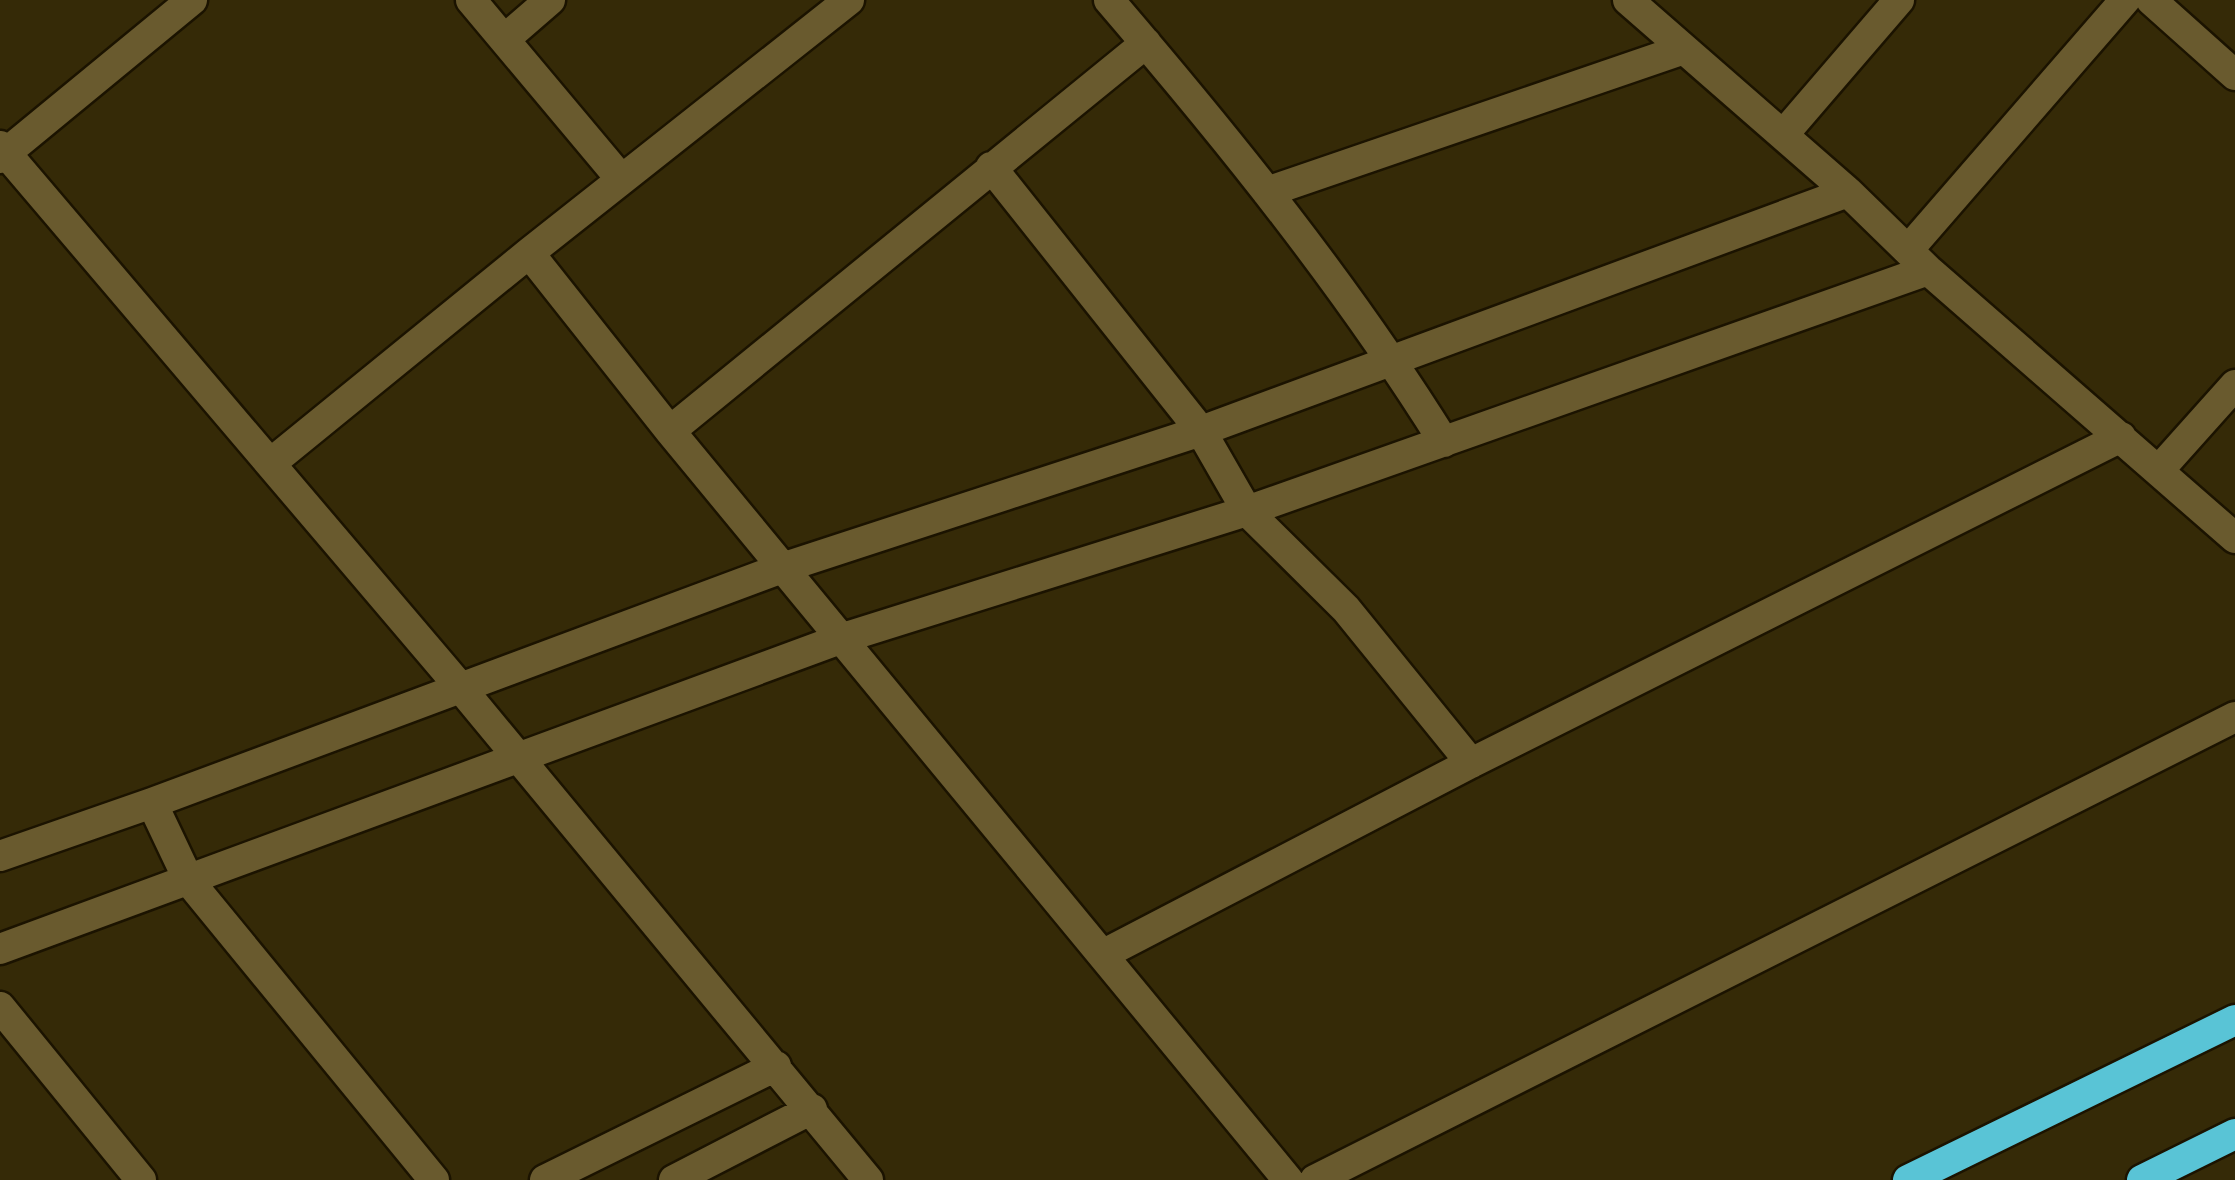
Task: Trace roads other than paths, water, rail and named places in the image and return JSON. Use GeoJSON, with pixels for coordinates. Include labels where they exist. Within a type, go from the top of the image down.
{"type":"FeatureCollection","features":[{"type":"Feature","properties":{"kind":"highway"},"geometry":{"type":"LineString","coordinates":[[1908,1180],[2235,1020]]}},
{"type":"Feature","properties":{"kind":"highway"},"geometry":{"type":"LineString","coordinates":[[2142,1180],[2235,1134]]}},
{"type":"Feature","properties":{"kind":"street"},"geometry":{"type":"LineString","coordinates":[[192,0],[2,152],[272,463],[868,1180]]}},
{"type":"Feature","properties":{"kind":"street"},"geometry":{"type":"LineString","coordinates":[[471,0],[622,179]]}},
{"type":"Feature","properties":{"kind":"street"},"geometry":{"type":"LineString","coordinates":[[505,39],[550,0]]}},
{"type":"Feature","properties":{"kind":"street"},"geometry":{"type":"LineString","coordinates":[[272,463],[849,0]]}},
{"type":"Feature","properties":{"kind":"street"},"geometry":{"type":"LineString","coordinates":[[1109,0],[1266,192],[1393,361],[1444,442]]}},
{"type":"Feature","properties":{"kind":"street"},"geometry":{"type":"LineString","coordinates":[[1783,135],[1899,0]]}},
{"type":"Feature","properties":{"kind":"street"},"geometry":{"type":"LineString","coordinates":[[0,948],[843,638],[1246,512],[1444,442],[1918,260],[2125,0]]}},
{"type":"Feature","properties":{"kind":"street"},"geometry":{"type":"LineString","coordinates":[[2151,0],[2235,75]]}},
{"type":"Feature","properties":{"kind":"street"},"geometry":{"type":"LineString","coordinates":[[1635,2],[1848,192],[1918,260],[2235,538]]}},
{"type":"Feature","properties":{"kind":"street"},"geometry":{"type":"LineString","coordinates":[[670,430],[1146,43]]}},
{"type":"Feature","properties":{"kind":"street"},"geometry":{"type":"LineString","coordinates":[[1266,192],[1684,48]]}},
{"type":"Feature","properties":{"kind":"street"},"geometry":{"type":"LineString","coordinates":[[991,168],[1201,431],[1246,512],[1346,608],[1472,763]]}},
{"type":"Feature","properties":{"kind":"street"},"geometry":{"type":"LineString","coordinates":[[0,856],[152,804],[785,567],[1201,431],[1848,192]]}},
{"type":"Feature","properties":{"kind":"street"},"geometry":{"type":"LineString","coordinates":[[529,253],[670,430],[1288,1180]]}},
{"type":"Feature","properties":{"kind":"street"},"geometry":{"type":"LineString","coordinates":[[2159,470],[2235,385]]}},
{"type":"Feature","properties":{"kind":"street"},"geometry":{"type":"LineString","coordinates":[[1104,954],[1472,763],[2122,437]]}},
{"type":"Feature","properties":{"kind":"street"},"geometry":{"type":"LineString","coordinates":[[1315,1180],[2235,717]]}},
{"type":"Feature","properties":{"kind":"street"},"geometry":{"type":"LineString","coordinates":[[152,804],[189,881],[434,1180]]}},
{"type":"Feature","properties":{"kind":"street"},"geometry":{"type":"LineString","coordinates":[[0,1007],[141,1180]]}},
{"type":"Feature","properties":{"kind":"street"},"geometry":{"type":"LineString","coordinates":[[544,1180],[776,1066]]}},
{"type":"Feature","properties":{"kind":"street"},"geometry":{"type":"LineString","coordinates":[[674,1180],[812,1109]]}}]}
